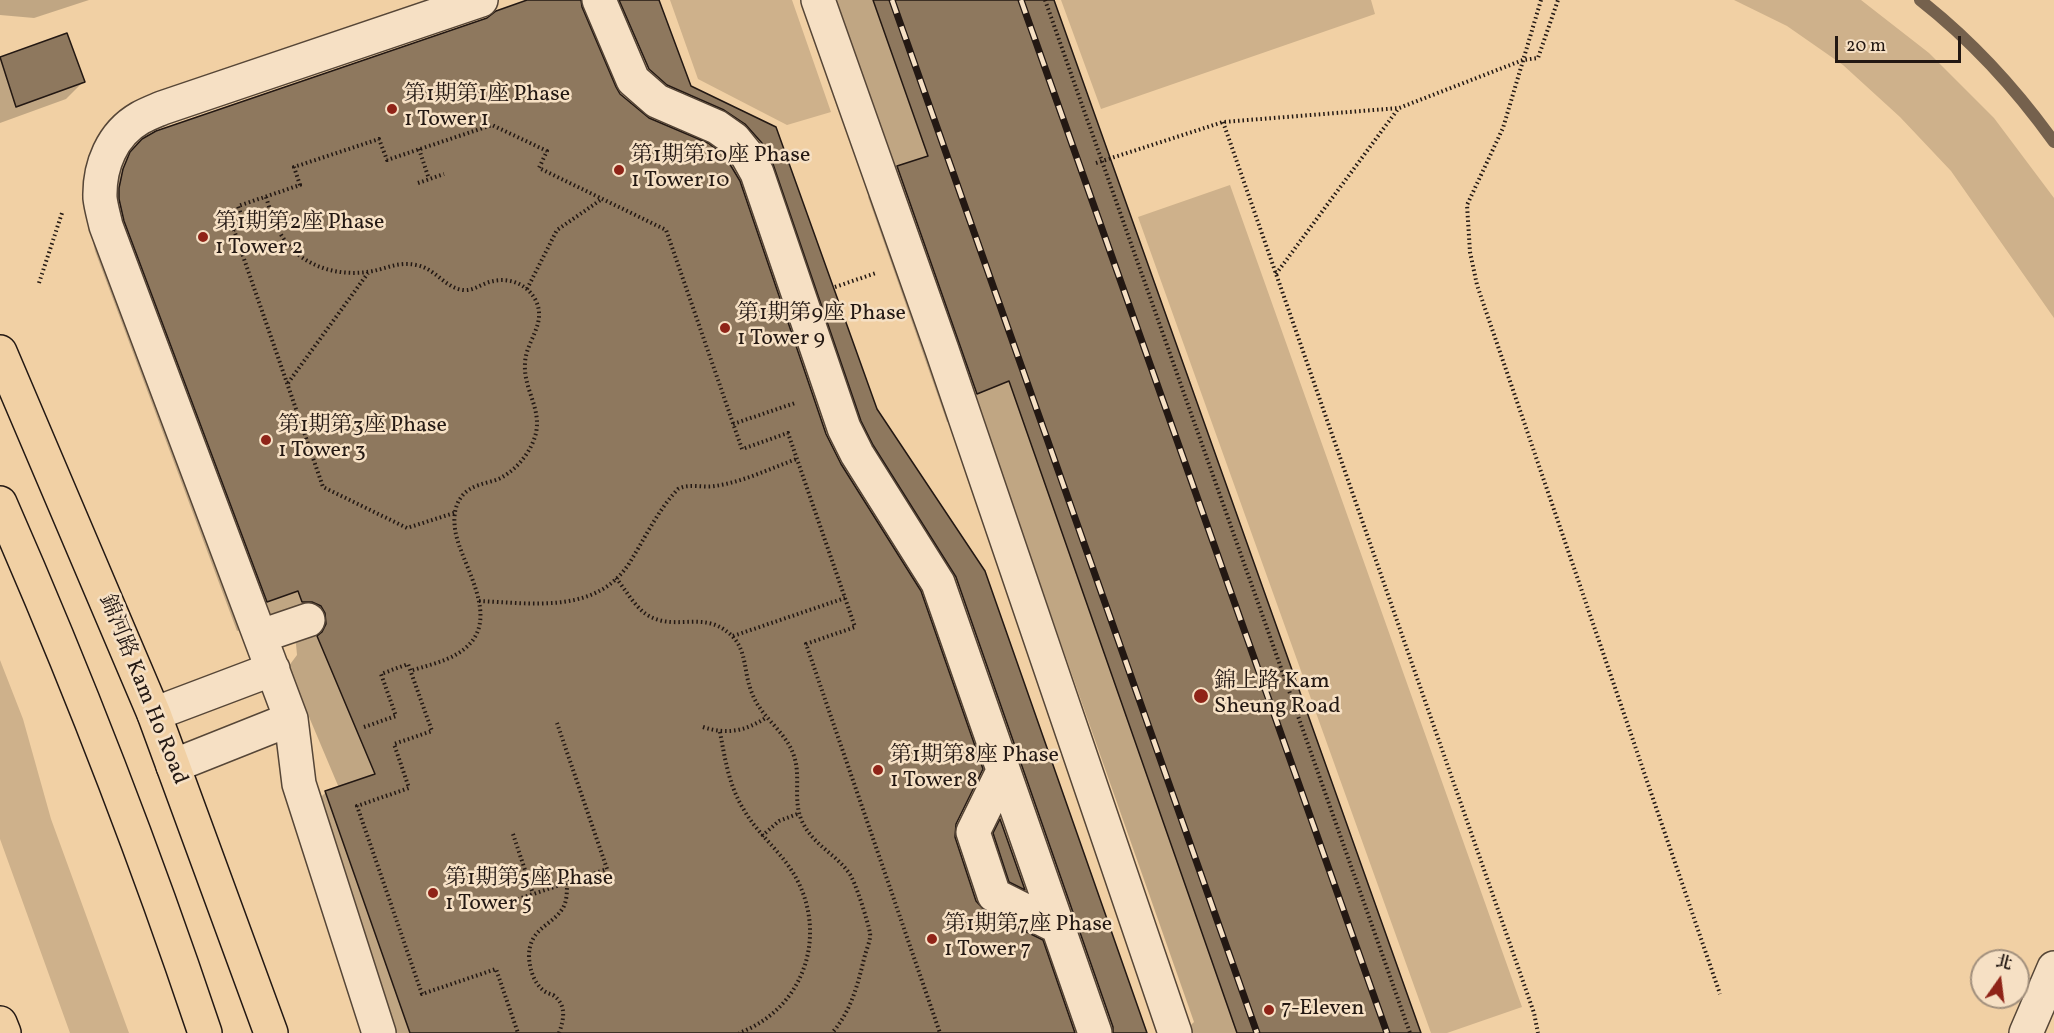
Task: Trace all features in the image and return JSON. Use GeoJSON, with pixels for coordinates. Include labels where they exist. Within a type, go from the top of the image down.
{"type":"FeatureCollection","features":[{"type":"Feature","properties":{"kind":"main road","name":"錦河路 Kam Ho Road"},"geometry":{"type":"LineString","coordinates":[[0,352],[154,714],[271,1033]]}},
{"type":"Feature","properties":{"kind":"main road"},"geometry":{"type":"LineString","coordinates":[[0,504],[98,737],[182,964],[205,1033]]}},
{"type":"Feature","properties":{"kind":"main road"},"geometry":{"type":"LineString","coordinates":[[0,1023],[4,1033]]}},
{"type":"Feature","properties":{"kind":"street"},"geometry":{"type":"LineString","coordinates":[[379,1033],[299,784],[291,719],[106,226],[100,199],[102,173],[108,151],[122,133],[139,118],[162,108],[481,0]]}},
{"type":"Feature","properties":{"kind":"street"},"geometry":{"type":"LineString","coordinates":[[599,0],[633,80],[657,101],[717,127],[734,139],[752,164],[844,428],[857,454],[938,583],[1095,1033]]}},
{"type":"Feature","properties":{"kind":"street"},"geometry":{"type":"LineString","coordinates":[[818,0],[942,350],[1174,1033]]}},
{"type":"Feature","properties":{"kind":"street"},"geometry":{"type":"LineString","coordinates":[[261,636],[308,620]]}},
{"type":"Feature","properties":{"kind":"street"},"geometry":{"type":"LineString","coordinates":[[154,714],[273,669]]}},
{"type":"Feature","properties":{"kind":"street"},"geometry":{"type":"LineString","coordinates":[[173,766],[291,719]]}},
{"type":"Feature","properties":{"kind":"street"},"geometry":{"type":"LineString","coordinates":[[1003,771],[973,832],[994,895],[1056,926]]}},
{"type":"Feature","properties":{"kind":"street"},"geometry":{"type":"LineString","coordinates":[[2026,1033],[2054,968]]}},
{"type":"Feature","properties":{"kind":"path"},"geometry":{"type":"LineString","coordinates":[[1045,0],[1410,1033]]}},
{"type":"Feature","properties":{"kind":"path"},"geometry":{"type":"LineString","coordinates":[[1540,0],[1503,128],[1467,205],[1470,252],[1477,285],[1720,994]]}},
{"type":"Feature","properties":{"kind":"path"},"geometry":{"type":"LineString","coordinates":[[1096,163],[1223,122],[1399,108],[1523,60],[1538,58],[1558,0]]}},
{"type":"Feature","properties":{"kind":"path"},"geometry":{"type":"LineString","coordinates":[[1276,275],[1399,108]]}},
{"type":"Feature","properties":{"kind":"path"},"geometry":{"type":"LineString","coordinates":[[1223,122],[1534,1012],[1538,1033]]}},
{"type":"Feature","properties":{"kind":"path"},"geometry":{"type":"LineString","coordinates":[[454,513],[407,528],[323,487],[234,230],[245,226],[237,206],[300,185],[294,167],[379,139],[387,160],[492,125],[547,151],[539,168],[666,230],[742,449],[788,433],[855,627],[806,644],[940,1033]]}},
{"type":"Feature","properties":{"kind":"path"},"geometry":{"type":"LineString","coordinates":[[419,149],[429,179]]}},
{"type":"Feature","properties":{"kind":"path"},"geometry":{"type":"LineString","coordinates":[[418,183],[444,174]]}},
{"type":"Feature","properties":{"kind":"path"},"geometry":{"type":"LineString","coordinates":[[266,197],[276,224],[287,243],[303,258],[322,268],[344,274],[369,272],[402,263],[418,265],[432,271],[453,287],[463,291],[499,279],[514,281],[527,289],[535,299],[539,312],[539,324],[527,349],[525,364],[526,379],[536,408],[538,424],[534,441],[527,455],[516,468],[503,477],[467,491],[459,500],[454,513],[455,533],[482,614],[480,631],[470,646],[455,656],[410,671]]}},
{"type":"Feature","properties":{"kind":"path"},"geometry":{"type":"LineString","coordinates":[[527,289],[553,236],[563,225],[602,199]]}},
{"type":"Feature","properties":{"kind":"path"},"geometry":{"type":"LineString","coordinates":[[287,383],[369,272]]}},
{"type":"Feature","properties":{"kind":"path"},"geometry":{"type":"LineString","coordinates":[[733,424],[800,402]]}},
{"type":"Feature","properties":{"kind":"path"},"geometry":{"type":"LineString","coordinates":[[479,601],[534,604],[564,603],[583,599],[601,590],[628,565],[673,494],[683,486],[704,487],[726,484],[797,459]]}},
{"type":"Feature","properties":{"kind":"path"},"geometry":{"type":"LineString","coordinates":[[616,578],[646,615],[672,623],[699,620],[712,623],[732,637],[741,650],[752,694],[767,717],[782,732],[795,759],[797,803],[807,831],[816,843],[850,873],[870,935],[855,993],[846,1013],[832,1033]]}},
{"type":"Feature","properties":{"kind":"path"},"geometry":{"type":"LineString","coordinates":[[732,637],[845,598]]}},
{"type":"Feature","properties":{"kind":"path"},"geometry":{"type":"LineString","coordinates":[[364,727],[396,716],[381,674],[408,664],[432,731],[394,744],[409,788],[357,806],[422,994],[496,969],[518,1033]]}},
{"type":"Feature","properties":{"kind":"path"},"geometry":{"type":"LineString","coordinates":[[703,727],[720,732],[737,731],[753,726],[767,717]]}},
{"type":"Feature","properties":{"kind":"path"},"geometry":{"type":"LineString","coordinates":[[492,908],[607,869],[557,723]]}},
{"type":"Feature","properties":{"kind":"path"},"geometry":{"type":"LineString","coordinates":[[720,732],[732,787],[743,810],[792,870],[801,888],[810,934],[808,958],[800,980],[788,1000],[771,1016],[739,1033]]}},
{"type":"Feature","properties":{"kind":"path"},"geometry":{"type":"LineString","coordinates":[[762,836],[779,821],[800,813]]}},
{"type":"Feature","properties":{"kind":"path"},"geometry":{"type":"LineString","coordinates":[[513,834],[533,894]]}},
{"type":"Feature","properties":{"kind":"path"},"geometry":{"type":"LineString","coordinates":[[560,1033],[563,1012],[560,1003],[555,996],[544,991],[535,981],[530,968],[529,955],[538,930],[558,914],[564,905],[567,883]]}},
{"type":"Feature","properties":{"kind":"shaded area"},"geometry":{"type":"Polygon","coordinates":[[[670,0],[792,0],[831,112],[787,125],[698,79],[670,0]]]}},
{"type":"Feature","properties":{"kind":"shaded area"},"geometry":{"type":"Polygon","coordinates":[[[1061,0],[1371,0],[1375,14],[1101,109],[1061,0]]]}},
{"type":"Feature","properties":{"kind":"shaded area"},"geometry":{"type":"Polygon","coordinates":[[[1734,0],[1861,0],[1929,53],[1994,118],[2054,198],[2054,318],[1951,171],[1900,117],[1843,65],[1787,26],[1734,0]]]}},
{"type":"Feature","properties":{"kind":"shaded area"},"geometry":{"type":"Polygon","coordinates":[[[1230,185],[1522,1007],[1447,1033],[1431,1033],[1138,217],[1230,185]]]}},
{"type":"Feature","properties":{"kind":"shaded area"},"geometry":{"type":"Polygon","coordinates":[[[0,660],[23,719],[51,819],[129,1033],[70,1033],[0,839],[0,660]]]}},
{"type":"Feature","properties":{"kind":"building"},"geometry":{"type":"Polygon","coordinates":[[[527,0],[581,0],[620,94],[649,118],[708,143],[721,153],[740,181],[826,434],[841,464],[921,591],[983,769],[956,824],[955,837],[976,901],[986,912],[1043,940],[1075,1033],[410,1033],[325,791],[375,774],[317,636],[326,624],[325,613],[321,606],[312,602],[302,602],[298,591],[267,602],[124,221],[119,188],[130,152],[142,139],[156,131],[487,18],[496,11],[527,0]]]}},
{"type":"Feature","properties":{"kind":"building"},"geometry":{"type":"Polygon","coordinates":[[[619,0],[659,0],[691,86],[776,127],[877,409],[985,571],[1147,1033],[1113,1033],[1113,1027],[956,577],[873,445],[861,421],[773,164],[762,143],[745,124],[724,110],[667,85],[649,69],[619,0]]]}},
{"type":"Feature","properties":{"kind":"building","name":"錦上路 Kam Sheung Road"},"geometry":{"type":"Polygon","coordinates":[[[873,0],[1054,0],[1421,1033],[1237,1033],[1009,381],[977,394],[897,166],[928,156],[873,0]]]}},
{"type":"Feature","properties":{"kind":"building"},"geometry":{"type":"Polygon","coordinates":[[[67,33],[85,82],[16,107],[0,57],[67,33]]]}},
{"type":"Feature","properties":{"kind":"building"},"geometry":{"type":"Polygon","coordinates":[[[1000,819],[1025,890],[1009,882],[993,833],[1000,819]]]}},
{"type":"Feature","properties":{"kind":"waterway"},"geometry":{"type":"LineString","coordinates":[[1920,0],[1992,66],[2054,142]]}},
{"type":"Feature","properties":{"kind":"railway"},"geometry":{"type":"LineString","coordinates":[[892,0],[1257,1033]]}},
{"type":"Feature","properties":{"kind":"railway"},"geometry":{"type":"LineString","coordinates":[[1021,0],[1387,1033]]}},
{"type":"Feature","properties":{"kind":"place","name":"第1期第1座 Phase 1 Tower 1"},"geometry":{"type":"Point","coordinates":[392,109]}},
{"type":"Feature","properties":{"kind":"place","name":"第1期第10座 Phase 1 Tower 10"},"geometry":{"type":"Point","coordinates":[619,170]}},
{"type":"Feature","properties":{"kind":"place","name":"第1期第2座 Phase 1 Tower 2"},"geometry":{"type":"Point","coordinates":[203,237]}},
{"type":"Feature","properties":{"kind":"place","name":"第1期第9座 Phase 1 Tower 9"},"geometry":{"type":"Point","coordinates":[725,328]}},
{"type":"Feature","properties":{"kind":"place","name":"第1期第3座 Phase 1 Tower 3"},"geometry":{"type":"Point","coordinates":[266,440]}},
{"type":"Feature","properties":{"kind":"place","name":"錦上路 Kam Sheung Road"},"geometry":{"type":"Point","coordinates":[1201,696]}},
{"type":"Feature","properties":{"kind":"place","name":"第1期第8座 Phase 1 Tower 8"},"geometry":{"type":"Point","coordinates":[878,770]}},
{"type":"Feature","properties":{"kind":"place","name":"第1期第5座 Phase 1 Tower 5"},"geometry":{"type":"Point","coordinates":[433,893]}},
{"type":"Feature","properties":{"kind":"place","name":"第1期第7座 Phase 1 Tower 7"},"geometry":{"type":"Point","coordinates":[932,939]}},
{"type":"Feature","properties":{"kind":"place","name":"7-Eleven"},"geometry":{"type":"Point","coordinates":[1269,1010]}}]}
